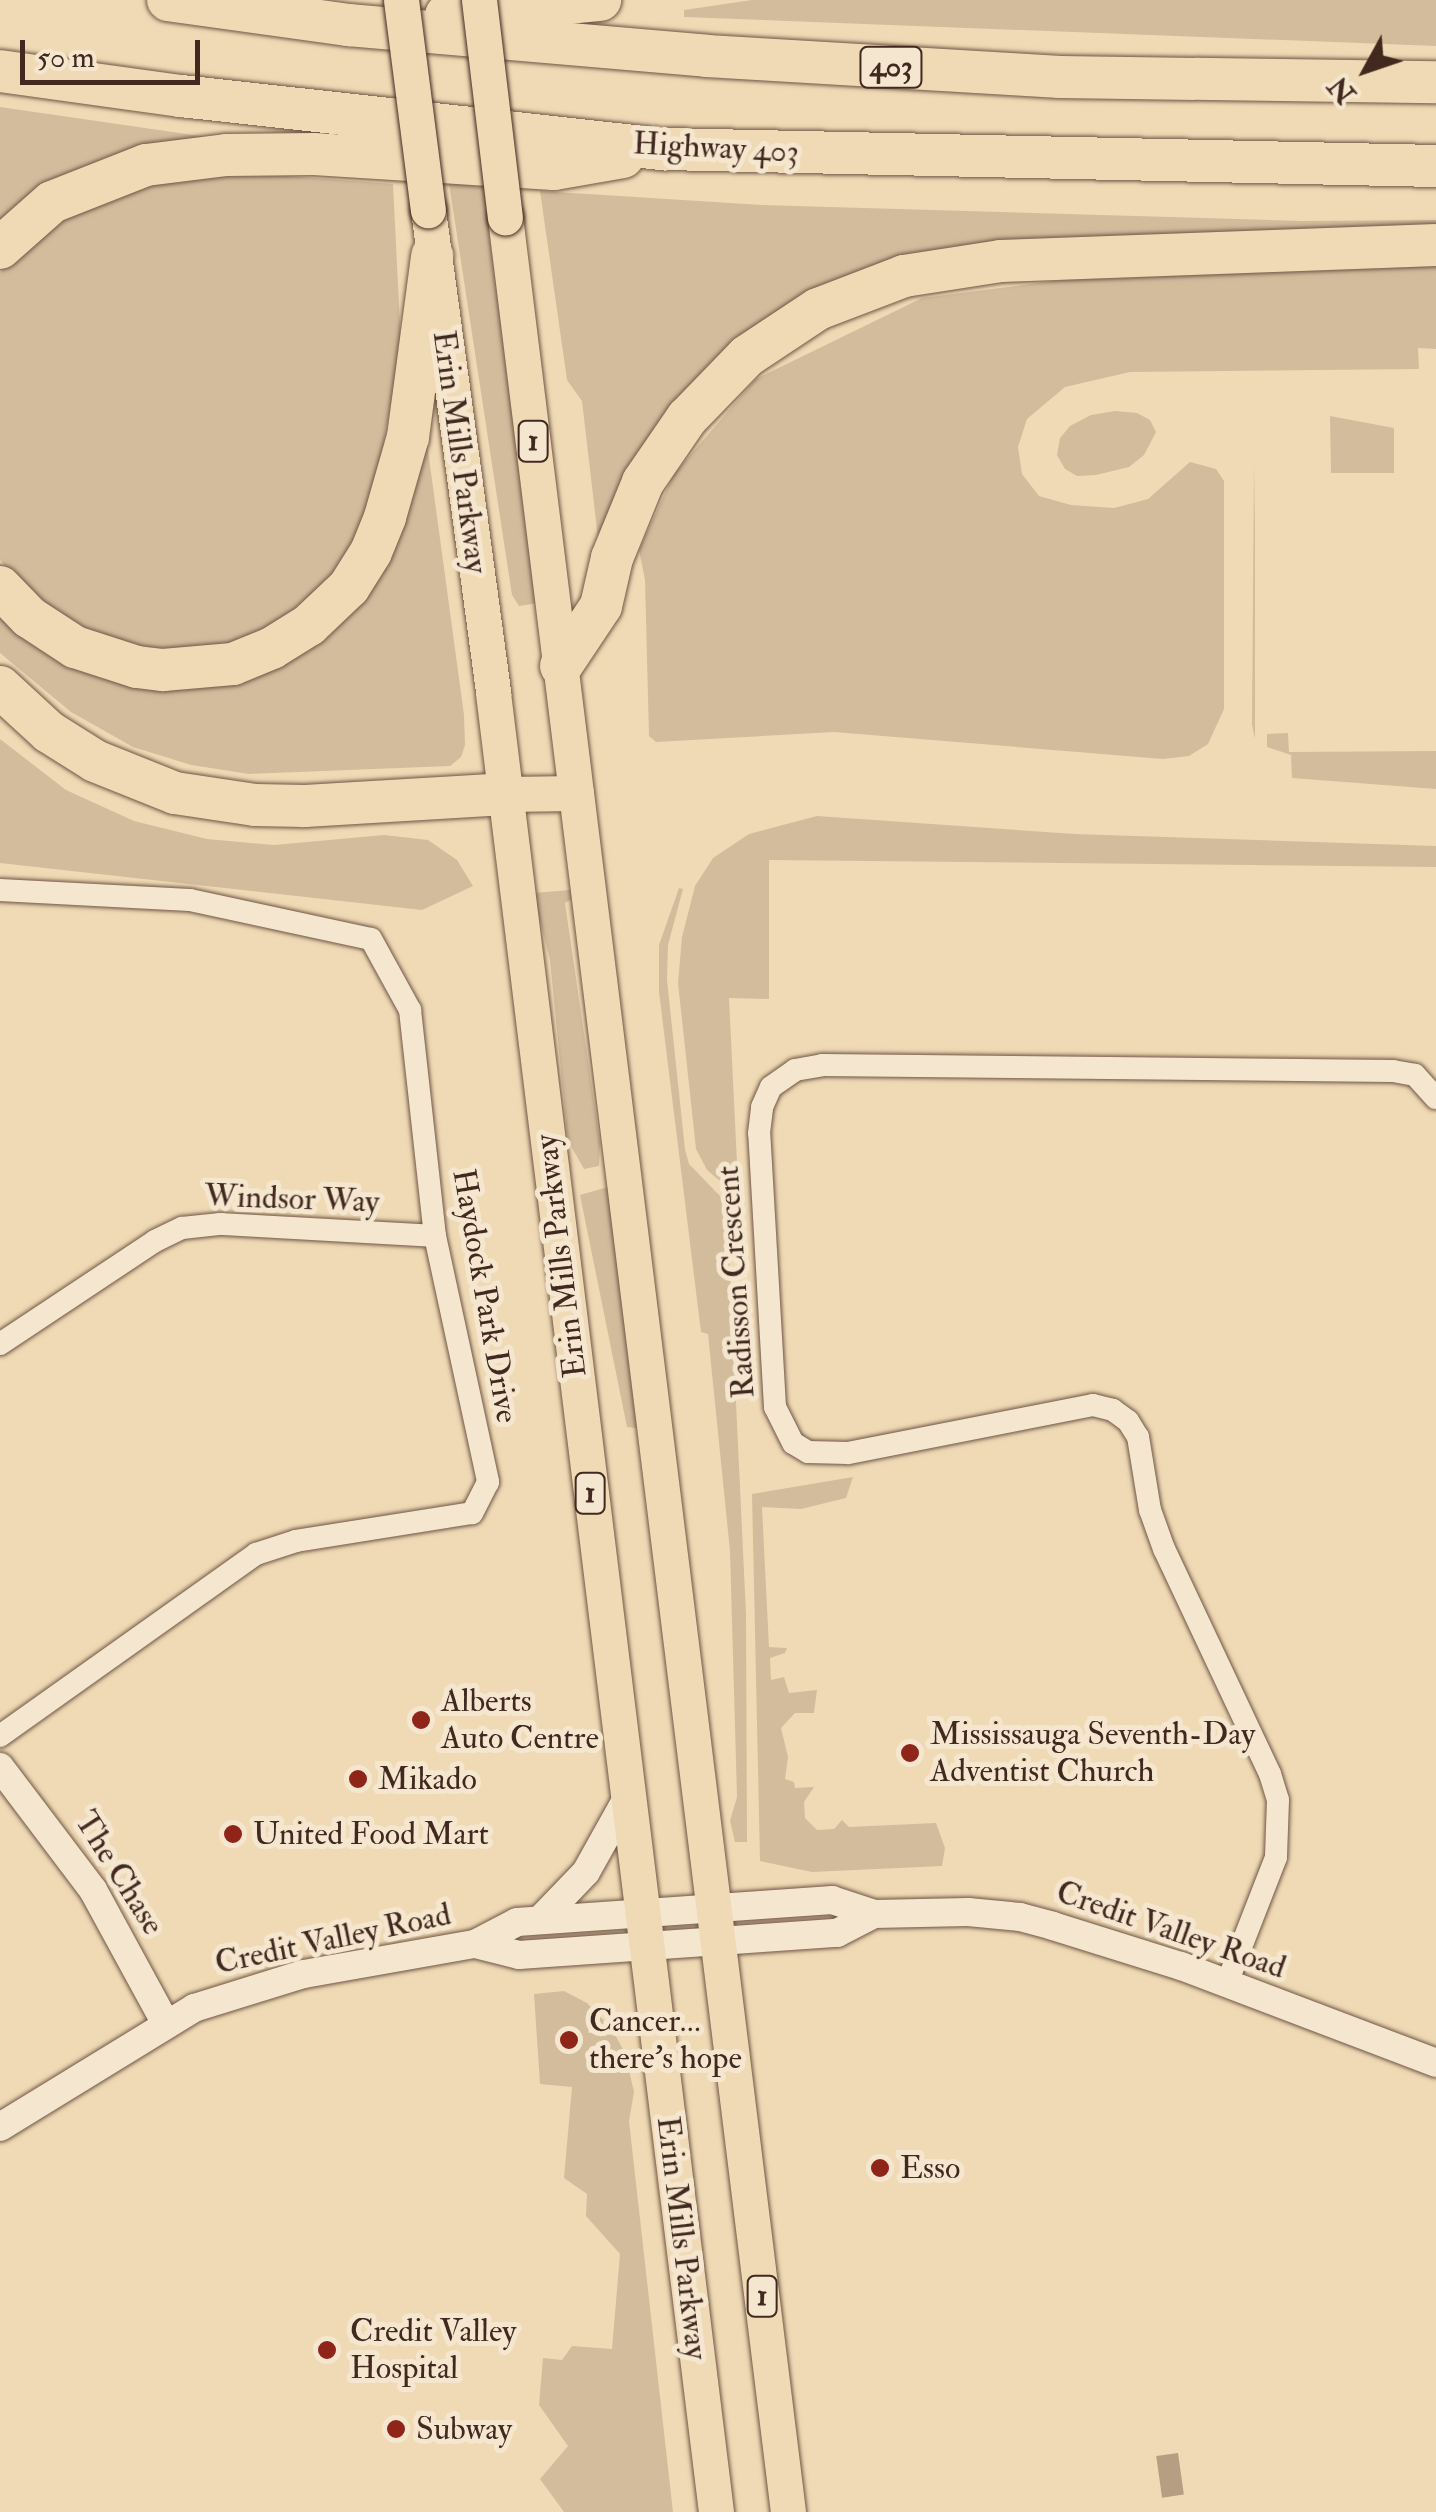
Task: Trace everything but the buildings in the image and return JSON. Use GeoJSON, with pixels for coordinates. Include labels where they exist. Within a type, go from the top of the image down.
{"type":"FeatureCollection","features":[{"type":"Feature","properties":{"kind":"highway","name":"403"},"geometry":{"type":"LineString","coordinates":[[168,0],[348,25],[707,56],[1060,78],[1436,82]]}},
{"type":"Feature","properties":{"kind":"highway"},"geometry":{"type":"LineString","coordinates":[[348,25],[600,0]]}},
{"type":"Feature","properties":{"kind":"highway","name":"Highway 403"},"geometry":{"type":"LineString","coordinates":[[0,71],[182,96],[664,149],[1436,166]]}},
{"type":"Feature","properties":{"kind":"highway"},"geometry":{"type":"LineString","coordinates":[[0,248],[52,202],[146,165],[226,154],[314,154],[554,169],[664,149]]}},
{"type":"Feature","properties":{"kind":"highway"},"geometry":{"type":"LineString","coordinates":[[561,666],[601,606],[612,558],[643,482],[686,418],[748,356],[818,310],[904,276],[1002,261],[1436,245]]}},
{"type":"Feature","properties":{"kind":"highway"},"geometry":{"type":"LineString","coordinates":[[0,588],[28,616],[75,647],[120,662],[163,670],[233,664],[272,648],[309,624],[348,588],[371,552],[385,516],[408,437],[432,256]]}},
{"type":"Feature","properties":{"kind":"highway"},"geometry":{"type":"LineString","coordinates":[[0,687],[49,732],[96,761],[175,794],[254,806],[505,794]]}},
{"type":"Feature","properties":{"kind":"main road","name":"Erin Mills Parkway"},"geometry":{"type":"LineString","coordinates":[[401,0],[505,794],[716,2512]]}},
{"type":"Feature","properties":{"kind":"main road","name":"1"},"geometry":{"type":"LineString","coordinates":[[479,0],[788,2512]]}},
{"type":"Feature","properties":{"kind":"main road"},"geometry":{"type":"LineString","coordinates":[[505,794],[576,793]]}},
{"type":"Feature","properties":{"kind":"street","name":"Haydock Park Drive"},"geometry":{"type":"LineString","coordinates":[[0,890],[190,900],[371,939],[410,1010],[436,1236],[488,1482],[472,1514],[296,1540],[256,1554],[0,1736]]}},
{"type":"Feature","properties":{"kind":"street","name":"Radisson Crescent"},"geometry":{"type":"LineString","coordinates":[[1227,1983],[1276,1856],[1278,1800],[1270,1774],[1164,1549],[1150,1510],[1138,1437],[1128,1421],[1113,1410],[1094,1405],[827,1456],[794,1442],[775,1407],[759,1133],[762,1108],[772,1087],[795,1070],[822,1065],[1394,1072],[1415,1075],[1436,1098]]}},
{"type":"Feature","properties":{"kind":"street","name":"Windsor Way"},"geometry":{"type":"LineString","coordinates":[[0,1344],[155,1241],[182,1228],[221,1224],[436,1236]]}},
{"type":"Feature","properties":{"kind":"street","name":"The Chase"},"geometry":{"type":"LineString","coordinates":[[0,1766],[93,1890],[166,2024]]}},
{"type":"Feature","properties":{"kind":"street"},"geometry":{"type":"LineString","coordinates":[[540,1920],[586,1872],[628,1797]]}},
{"type":"Feature","properties":{"kind":"street","name":"Credit Valley Road"},"geometry":{"type":"LineString","coordinates":[[475,1944],[519,1954],[644,1930],[716,1925],[837,1933],[874,1914],[1020,1917],[1227,1983],[1436,2063]]}},
{"type":"Feature","properties":{"kind":"street","name":"Credit Valley Road"},"geometry":{"type":"LineString","coordinates":[[0,2127],[166,2024],[216,1999],[304,1974],[475,1944],[517,1922],[540,1920],[644,1930]]}},
{"type":"Feature","properties":{"kind":"shaded area"},"geometry":{"type":"Polygon","coordinates":[[[752,0],[1436,0],[1436,46],[684,17],[684,10],[752,0]]]}},
{"type":"Feature","properties":{"kind":"shaded area"},"geometry":{"type":"Polygon","coordinates":[[[0,107],[228,140],[0,232],[0,107]]]}},
{"type":"Feature","properties":{"kind":"shaded area"},"geometry":{"type":"Polygon","coordinates":[[[287,176],[393,184],[401,346],[373,503],[353,551],[326,589],[293,618],[204,654],[104,641],[25,591],[0,560],[0,273],[27,242],[61,216],[136,186],[194,177],[287,176]]]}},
{"type":"Feature","properties":{"kind":"shaded area"},"geometry":{"type":"Polygon","coordinates":[[[449,183],[483,187],[539,603],[519,606],[512,595],[449,183]]]}},
{"type":"Feature","properties":{"kind":"shaded area"},"geometry":{"type":"Polygon","coordinates":[[[540,191],[762,205],[1302,221],[1436,220],[1436,232],[817,293],[598,538],[582,401],[567,380],[540,191]]]}},
{"type":"Feature","properties":{"kind":"shaded area"},"geometry":{"type":"Polygon","coordinates":[[[1436,264],[1436,349],[1418,348],[1419,369],[1130,372],[1065,387],[1027,419],[1018,447],[1022,474],[1039,496],[1071,505],[1114,508],[1148,499],[1190,462],[1216,469],[1224,481],[1224,709],[1208,744],[1189,756],[1163,759],[834,732],[656,742],[649,736],[645,580],[639,550],[674,474],[756,379],[922,298],[1109,274],[1436,264]]]}},
{"type":"Feature","properties":{"kind":"shaded area"},"geometry":{"type":"Polygon","coordinates":[[[1137,413],[1150,420],[1156,432],[1144,455],[1129,467],[1096,475],[1077,476],[1065,469],[1057,455],[1060,438],[1070,426],[1091,415],[1137,413]]]}},
{"type":"Feature","properties":{"kind":"shaded area"},"geometry":{"type":"Polygon","coordinates":[[[1330,416],[1394,428],[1394,473],[1331,473],[1330,416]]]}},
{"type":"Feature","properties":{"kind":"shaded area"},"geometry":{"type":"Polygon","coordinates":[[[427,443],[464,715],[465,745],[461,757],[450,766],[249,774],[191,765],[133,747],[71,712],[0,653],[0,605],[84,664],[321,633],[427,443]]]}},
{"type":"Feature","properties":{"kind":"shaded area"},"geometry":{"type":"Polygon","coordinates":[[[1254,463],[1255,530],[1255,739],[1252,724],[1254,463]]]}},
{"type":"Feature","properties":{"kind":"shaded area"},"geometry":{"type":"Polygon","coordinates":[[[1288,733],[1289,752],[1436,751],[1436,789],[1292,778],[1291,755],[1267,747],[1267,734],[1288,733]]]}},
{"type":"Feature","properties":{"kind":"shaded area"},"geometry":{"type":"Polygon","coordinates":[[[0,739],[66,790],[134,821],[207,839],[274,845],[384,835],[428,840],[457,860],[473,886],[422,910],[0,863],[0,739]]]}},
{"type":"Feature","properties":{"kind":"shaded area"},"geometry":{"type":"Polygon","coordinates":[[[817,816],[1075,834],[1436,846],[1436,867],[769,860],[769,999],[729,998],[739,1204],[707,1170],[696,1149],[678,983],[682,937],[695,886],[713,858],[749,834],[817,816]]]}},
{"type":"Feature","properties":{"kind":"shaded area"},"geometry":{"type":"Polygon","coordinates":[[[679,888],[683,889],[668,945],[667,980],[685,1149],[689,1164],[720,1196],[727,1212],[746,1614],[747,1842],[735,1842],[730,1821],[737,1797],[730,1551],[708,1334],[701,1332],[659,992],[659,945],[679,888]]]}},
{"type":"Feature","properties":{"kind":"shaded area"},"geometry":{"type":"Polygon","coordinates":[[[570,890],[572,899],[565,903],[600,1143],[599,1166],[584,1169],[568,1141],[550,960],[533,893],[570,890]]]}},
{"type":"Feature","properties":{"kind":"shaded area"},"geometry":{"type":"Polygon","coordinates":[[[608,1187],[637,1428],[627,1427],[580,1195],[608,1187]]]}},
{"type":"Feature","properties":{"kind":"shaded area"},"geometry":{"type":"Polygon","coordinates":[[[853,1477],[846,1498],[801,1509],[762,1507],[769,1647],[787,1648],[785,1653],[770,1658],[771,1680],[784,1677],[789,1693],[817,1690],[814,1713],[795,1713],[781,1728],[788,1757],[785,1779],[794,1782],[795,1788],[814,1787],[804,1802],[805,1818],[817,1830],[834,1829],[842,1820],[849,1827],[936,1823],[945,1848],[942,1866],[812,1872],[760,1861],[752,1494],[853,1477]]]}},
{"type":"Feature","properties":{"kind":"shaded area"},"geometry":{"type":"Polygon","coordinates":[[[564,1991],[587,2003],[612,2029],[625,2053],[634,2092],[629,2121],[673,2512],[564,2512],[540,2479],[568,2446],[539,2405],[543,2358],[562,2360],[572,2346],[612,2349],[620,2254],[586,2216],[587,2194],[564,2178],[572,2087],[540,2084],[534,1994],[564,1991]]]}},
{"type":"Feature","properties":{"kind":"shaded area"},"geometry":{"type":"Polygon","coordinates":[[[1178,2453],[1184,2495],[1162,2498],[1156,2456],[1178,2453]]]}},
{"type":"Feature","properties":{"kind":"place","name":"Alberts Auto Centre"},"geometry":{"type":"Point","coordinates":[421,1720]}},
{"type":"Feature","properties":{"kind":"place","name":"Mississauga Seventh-Day Adventist Church"},"geometry":{"type":"Point","coordinates":[910,1753]}},
{"type":"Feature","properties":{"kind":"place","name":"Mikado"},"geometry":{"type":"Point","coordinates":[358,1779]}},
{"type":"Feature","properties":{"kind":"place","name":"United Food Mart"},"geometry":{"type":"Point","coordinates":[233,1834]}},
{"type":"Feature","properties":{"kind":"place","name":"Cancer… there’s hope"},"geometry":{"type":"Point","coordinates":[569,2040]}},
{"type":"Feature","properties":{"kind":"place","name":"Esso"},"geometry":{"type":"Point","coordinates":[880,2168]}},
{"type":"Feature","properties":{"kind":"place","name":"Credit Valley Hospital"},"geometry":{"type":"Point","coordinates":[327,2350]}},
{"type":"Feature","properties":{"kind":"place","name":"Subway"},"geometry":{"type":"Point","coordinates":[396,2429]}}]}
